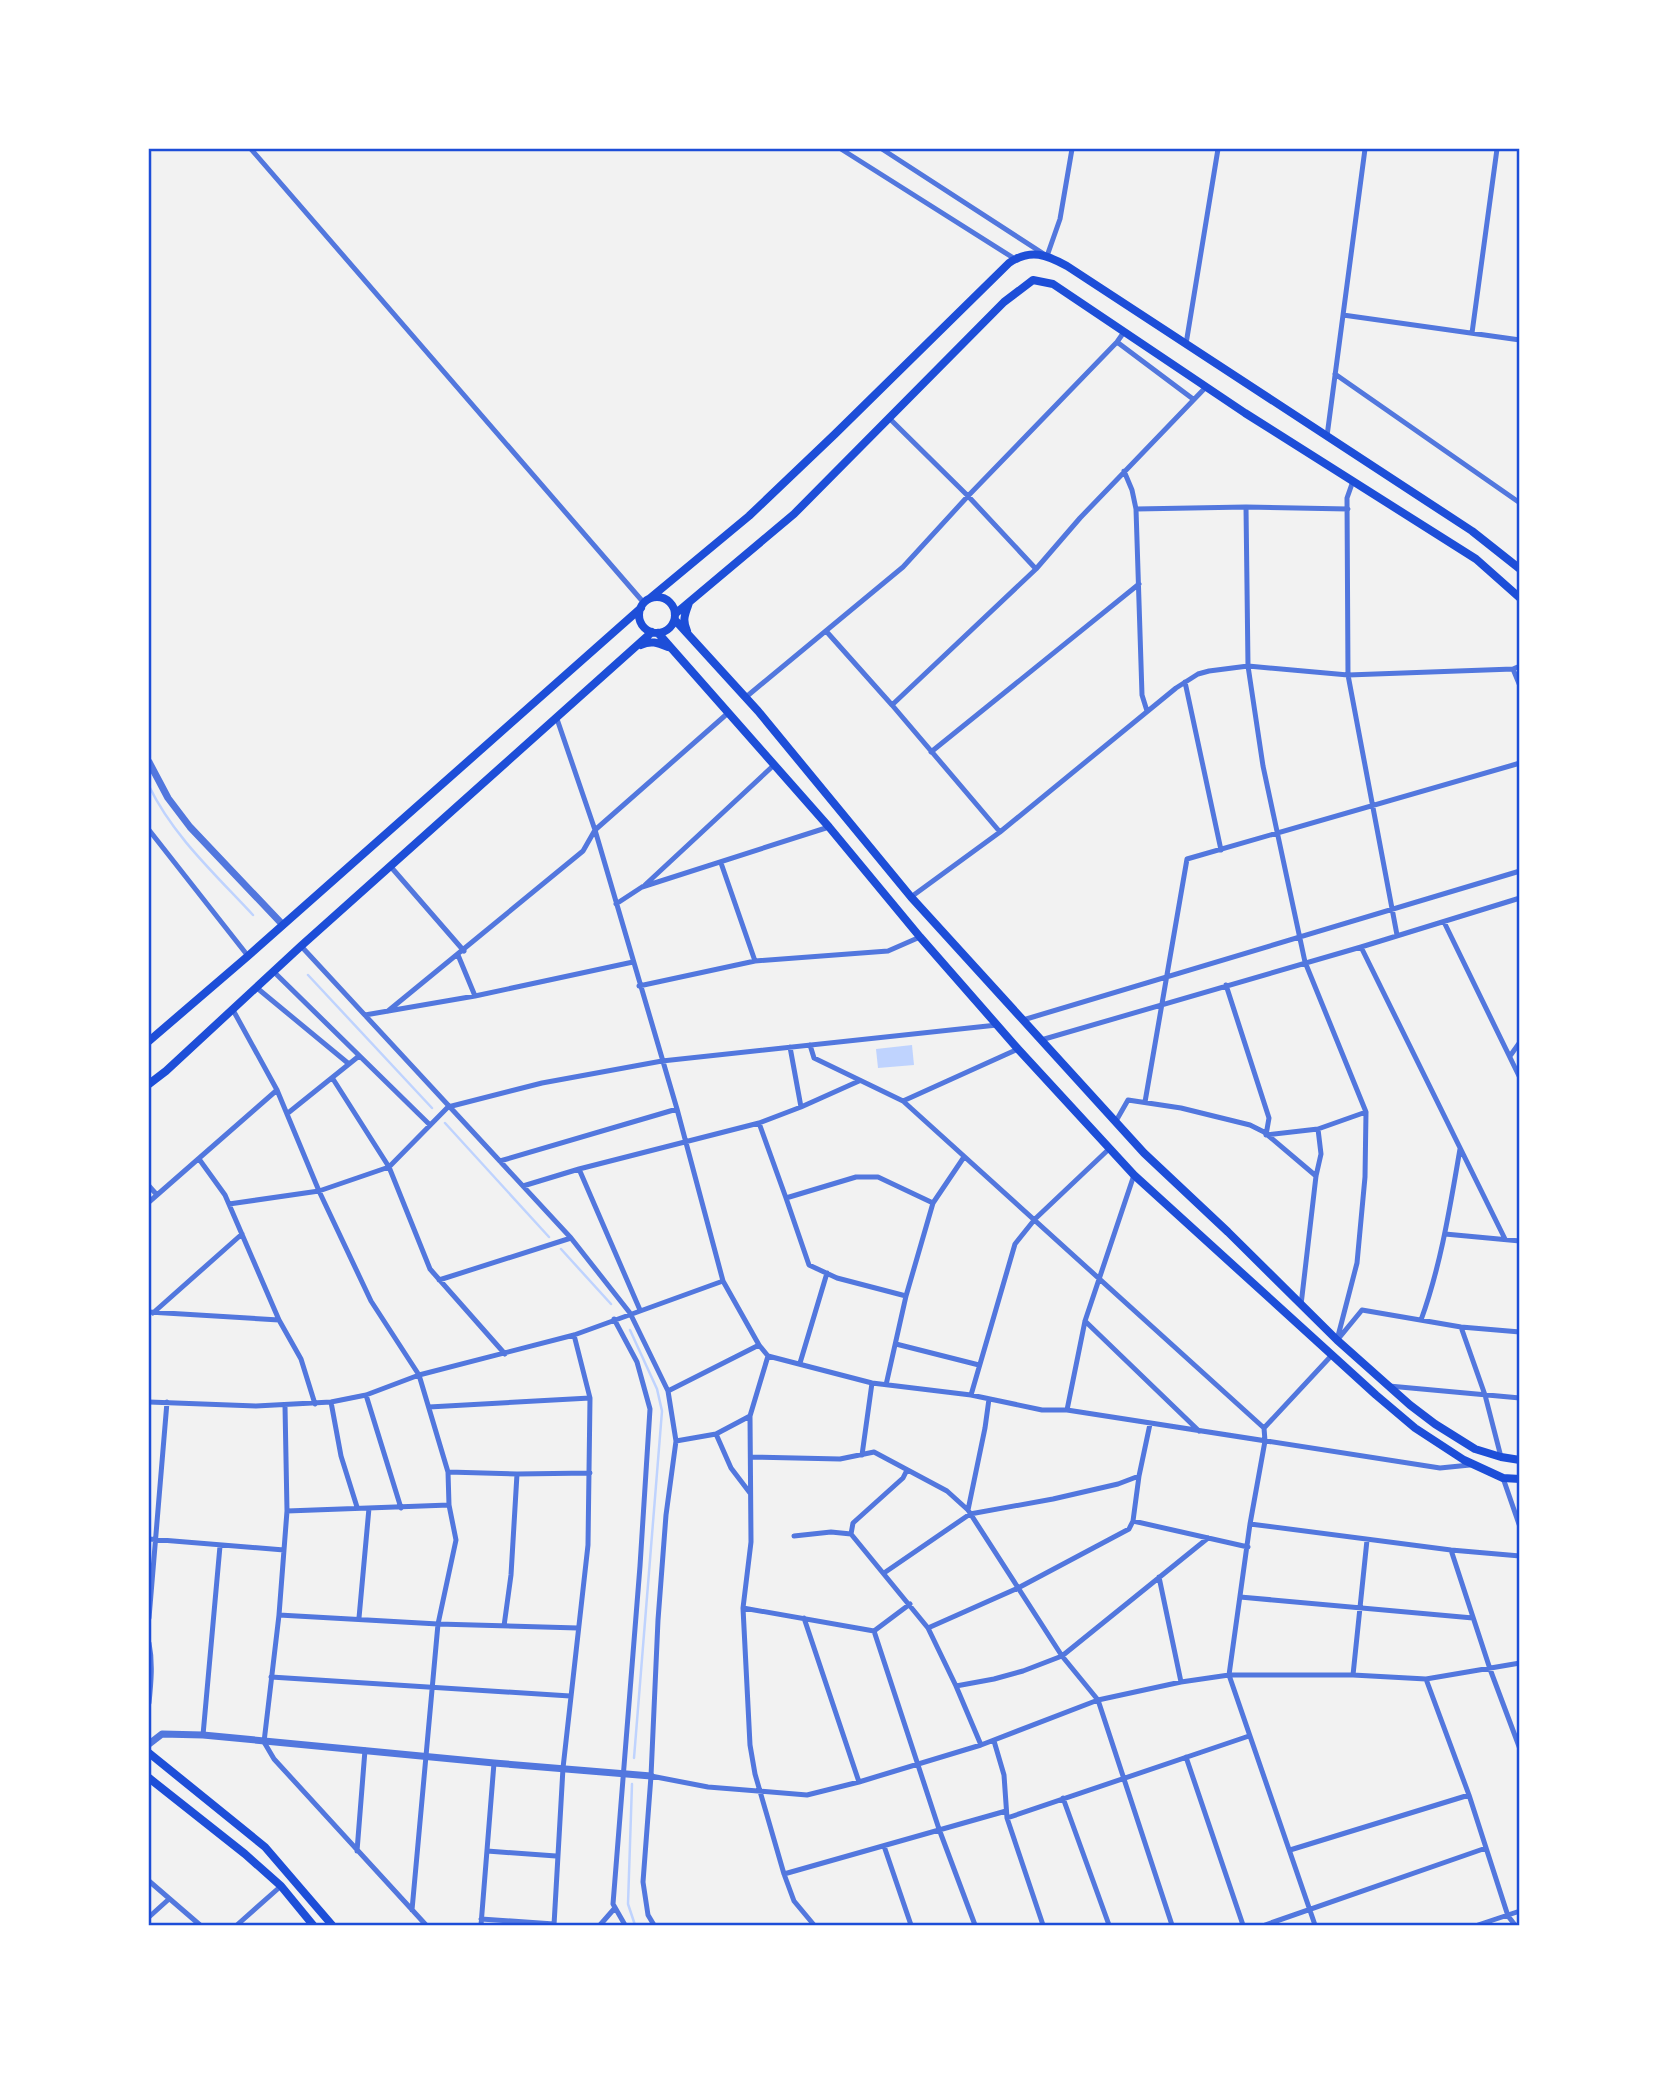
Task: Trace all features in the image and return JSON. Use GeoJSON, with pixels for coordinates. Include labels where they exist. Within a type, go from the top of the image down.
{"type":"FeatureCollection","features":[{"type":"Feature","properties":{"kind":"main road"},"geometry":{"type":"LineString","coordinates":[[149,1041],[645,603],[749,516],[1015,259],[1038,254],[1067,266],[1472,531],[1520,569]]}},
{"type":"Feature","properties":{"kind":"main road"},"geometry":{"type":"LineString","coordinates":[[149,1084],[635,648],[655,633],[669,629],[675,617],[689,603],[794,514],[1004,302],[1033,280],[1053,284],[1206,387],[1476,559],[1520,598]]}},
{"type":"Feature","properties":{"kind":"main road"},"geometry":{"type":"LineString","coordinates":[[645,603],[661,597],[666,599],[688,634],[746,697],[911,897],[1144,1153],[1337,1340],[1418,1411],[1475,1449],[1520,1460]]}},
{"type":"Feature","properties":{"kind":"main road"},"geometry":{"type":"LineString","coordinates":[[645,603],[640,620],[642,625],[670,647],[829,827],[1018,1049],[1134,1175],[1415,1427],[1464,1460],[1503,1478],[1520,1479]]}},
{"type":"Feature","properties":{"kind":"main road"},"geometry":{"type":"LineString","coordinates":[[688,634],[684,623],[689,603]]}},
{"type":"Feature","properties":{"kind":"main road"},"geometry":{"type":"LineString","coordinates":[[635,648],[648,642],[670,647]]}},
{"type":"Feature","properties":{"kind":"main road"},"geometry":{"type":"LineString","coordinates":[[149,1753],[265,1847],[332,1925]]}},
{"type":"Feature","properties":{"kind":"main road"},"geometry":{"type":"LineString","coordinates":[[149,1778],[281,1886],[313,1925]]}},
{"type":"Feature","properties":{"kind":"street"},"geometry":{"type":"LineString","coordinates":[[251,149],[645,603]]}},
{"type":"Feature","properties":{"kind":"street"},"geometry":{"type":"LineString","coordinates":[[841,149],[1015,259]]}},
{"type":"Feature","properties":{"kind":"street"},"geometry":{"type":"LineString","coordinates":[[882,149],[1047,256],[1060,219],[1072,149]]}},
{"type":"Feature","properties":{"kind":"street"},"geometry":{"type":"LineString","coordinates":[[1186,344],[1218,149]]}},
{"type":"Feature","properties":{"kind":"street"},"geometry":{"type":"LineString","coordinates":[[1327,436],[1365,149]]}},
{"type":"Feature","properties":{"kind":"street"},"geometry":{"type":"LineString","coordinates":[[1472,333],[1497,149]]}},
{"type":"Feature","properties":{"kind":"street"},"geometry":{"type":"LineString","coordinates":[[1343,315],[1520,340]]}},
{"type":"Feature","properties":{"kind":"street"},"geometry":{"type":"LineString","coordinates":[[746,697],[903,566],[1124,332]]}},
{"type":"Feature","properties":{"kind":"street"},"geometry":{"type":"LineString","coordinates":[[1117,342],[1194,399]]}},
{"type":"Feature","properties":{"kind":"street"},"geometry":{"type":"LineString","coordinates":[[1335,374],[1520,503]]}},
{"type":"Feature","properties":{"kind":"street"},"geometry":{"type":"LineString","coordinates":[[892,705],[1036,569],[1080,518],[1206,387]]}},
{"type":"Feature","properties":{"kind":"street"},"geometry":{"type":"LineString","coordinates":[[888,417],[968,496],[1036,569]]}},
{"type":"Feature","properties":{"kind":"street"},"geometry":{"type":"LineString","coordinates":[[1124,471],[1136,509],[1142,695],[1147,711]]}},
{"type":"Feature","properties":{"kind":"street"},"geometry":{"type":"LineString","coordinates":[[1353,481],[1348,492],[1348,675],[1397,934]]}},
{"type":"Feature","properties":{"kind":"street"},"geometry":{"type":"LineString","coordinates":[[1136,509],[1246,506],[1348,509]]}},
{"type":"Feature","properties":{"kind":"street"},"geometry":{"type":"LineString","coordinates":[[1246,506],[1248,666],[1263,766],[1305,962],[1366,1112],[1365,1177],[1357,1263],[1337,1340]]}},
{"type":"Feature","properties":{"kind":"street"},"geometry":{"type":"LineString","coordinates":[[932,752],[1139,584]]}},
{"type":"Feature","properties":{"kind":"street"},"geometry":{"type":"LineString","coordinates":[[826,631],[1000,832]]}},
{"type":"Feature","properties":{"kind":"street"},"geometry":{"type":"LineString","coordinates":[[911,897],[1000,832],[1147,711],[1198,674],[1248,666],[1348,675],[1513,669],[1520,666]]}},
{"type":"Feature","properties":{"kind":"street"},"geometry":{"type":"LineString","coordinates":[[1513,669],[1520,686]]}},
{"type":"Feature","properties":{"kind":"street"},"geometry":{"type":"LineString","coordinates":[[1185,682],[1220,850]]}},
{"type":"Feature","properties":{"kind":"street"},"geometry":{"type":"LineString","coordinates":[[388,1011],[583,851],[595,830],[728,713]]}},
{"type":"Feature","properties":{"kind":"street"},"geometry":{"type":"LineString","coordinates":[[557,719],[595,830],[677,1109],[723,1281],[768,1356],[872,1383],[971,1395],[1042,1410],[1067,1410],[1440,1468],[1476,1464]]}},
{"type":"Feature","properties":{"kind":"street"},"geometry":{"type":"LineString","coordinates":[[149,762],[168,798],[190,827],[283,925]]}},
{"type":"Feature","properties":{"kind":"street"},"geometry":{"type":"LineString","coordinates":[[1145,1102],[1187,859],[1520,763]]}},
{"type":"Feature","properties":{"kind":"street"},"geometry":{"type":"LineString","coordinates":[[616,904],[642,887],[774,765]]}},
{"type":"Feature","properties":{"kind":"street"},"geometry":{"type":"LineString","coordinates":[[642,887],[829,827]]}},
{"type":"Feature","properties":{"kind":"street"},"geometry":{"type":"LineString","coordinates":[[149,830],[248,956]]}},
{"type":"Feature","properties":{"kind":"street"},"geometry":{"type":"LineString","coordinates":[[721,863],[755,961]]}},
{"type":"Feature","properties":{"kind":"street"},"geometry":{"type":"LineString","coordinates":[[391,867],[461,953],[475,996]]}},
{"type":"Feature","properties":{"kind":"street"},"geometry":{"type":"LineString","coordinates":[[1023,1020],[1520,871]]}},
{"type":"Feature","properties":{"kind":"street"},"geometry":{"type":"LineString","coordinates":[[1041,1040],[1520,898]]}},
{"type":"Feature","properties":{"kind":"street"},"geometry":{"type":"LineString","coordinates":[[1444,922],[1520,1078]]}},
{"type":"Feature","properties":{"kind":"street"},"geometry":{"type":"LineString","coordinates":[[639,986],[755,961],[888,951],[920,937]]}},
{"type":"Feature","properties":{"kind":"street"},"geometry":{"type":"LineString","coordinates":[[301,946],[571,1238],[630,1313],[668,1391],[676,1441],[666,1515],[658,1620],[643,1882],[648,1915],[654,1925]]}},
{"type":"Feature","properties":{"kind":"street"},"geometry":{"type":"LineString","coordinates":[[1361,947],[1505,1239]]}},
{"type":"Feature","properties":{"kind":"street"},"geometry":{"type":"LineString","coordinates":[[365,1016],[475,996],[633,962]]}},
{"type":"Feature","properties":{"kind":"street"},"geometry":{"type":"LineString","coordinates":[[274,972],[430,1125]]}},
{"type":"Feature","properties":{"kind":"street"},"geometry":{"type":"LineString","coordinates":[[1226,985],[1269,1118],[1266,1135]]}},
{"type":"Feature","properties":{"kind":"street"},"geometry":{"type":"LineString","coordinates":[[257,988],[349,1064]]}},
{"type":"Feature","properties":{"kind":"street"},"geometry":{"type":"LineString","coordinates":[[233,1010],[288,1113],[318,1191],[371,1301],[419,1375],[448,1472],[449,1506],[456,1539],[438,1624],[412,1910]]}},
{"type":"Feature","properties":{"kind":"street"},"geometry":{"type":"LineString","coordinates":[[229,1204],[318,1191],[389,1167],[448,1107],[541,1083],[662,1061],[998,1025]]}},
{"type":"Feature","properties":{"kind":"street"},"geometry":{"type":"LineString","coordinates":[[1510,1056],[1520,1042]]}},
{"type":"Feature","properties":{"kind":"street"},"geometry":{"type":"LineString","coordinates":[[810,1045],[814,1058],[903,1101],[1264,1428],[1265,1441],[1250,1524],[1229,1675],[1315,1925]]}},
{"type":"Feature","properties":{"kind":"street"},"geometry":{"type":"LineString","coordinates":[[790,1046],[801,1107]]}},
{"type":"Feature","properties":{"kind":"street"},"geometry":{"type":"LineString","coordinates":[[903,1101],[1018,1049]]}},
{"type":"Feature","properties":{"kind":"street"},"geometry":{"type":"LineString","coordinates":[[288,1113],[359,1056]]}},
{"type":"Feature","properties":{"kind":"street"},"geometry":{"type":"LineString","coordinates":[[333,1079],[389,1167],[430,1269],[505,1354]]}},
{"type":"Feature","properties":{"kind":"street"},"geometry":{"type":"LineString","coordinates":[[523,1186],[759,1123],[859,1081]]}},
{"type":"Feature","properties":{"kind":"street"},"geometry":{"type":"LineString","coordinates":[[149,1202],[277,1090]]}},
{"type":"Feature","properties":{"kind":"street"},"geometry":{"type":"LineString","coordinates":[[1116,1121],[1128,1100],[1250,1125],[1316,1176]]}},
{"type":"Feature","properties":{"kind":"street"},"geometry":{"type":"LineString","coordinates":[[500,1161],[677,1109]]}},
{"type":"Feature","properties":{"kind":"street"},"geometry":{"type":"LineString","coordinates":[[1266,1135],[1318,1129],[1366,1112]]}},
{"type":"Feature","properties":{"kind":"street"},"geometry":{"type":"LineString","coordinates":[[759,1123],[809,1265],[837,1278],[906,1296]]}},
{"type":"Feature","properties":{"kind":"street"},"geometry":{"type":"LineString","coordinates":[[1301,1305],[1321,1154],[1318,1129]]}},
{"type":"Feature","properties":{"kind":"street"},"geometry":{"type":"LineString","coordinates":[[971,1395],[1015,1244],[1035,1219],[1110,1147]]}},
{"type":"Feature","properties":{"kind":"street"},"geometry":{"type":"LineString","coordinates":[[1421,1320],[1432,1289],[1445,1234],[1460,1149]]}},
{"type":"Feature","properties":{"kind":"street"},"geometry":{"type":"LineString","coordinates":[[886,1385],[906,1296],[933,1203],[964,1157]]}},
{"type":"Feature","properties":{"kind":"street"},"geometry":{"type":"LineString","coordinates":[[199,1159],[225,1195],[279,1320],[301,1359],[315,1404]]}},
{"type":"Feature","properties":{"kind":"street"},"geometry":{"type":"LineString","coordinates":[[579,1169],[640,1310]]}},
{"type":"Feature","properties":{"kind":"street"},"geometry":{"type":"LineString","coordinates":[[1067,1410],[1085,1321],[1134,1175]]}},
{"type":"Feature","properties":{"kind":"street"},"geometry":{"type":"LineString","coordinates":[[786,1198],[856,1177],[878,1177],[933,1203]]}},
{"type":"Feature","properties":{"kind":"street"},"geometry":{"type":"LineString","coordinates":[[149,1186],[157,1195]]}},
{"type":"Feature","properties":{"kind":"street"},"geometry":{"type":"LineString","coordinates":[[151,1312],[242,1234]]}},
{"type":"Feature","properties":{"kind":"street"},"geometry":{"type":"LineString","coordinates":[[1445,1234],[1520,1241]]}},
{"type":"Feature","properties":{"kind":"street"},"geometry":{"type":"LineString","coordinates":[[439,1280],[571,1238]]}},
{"type":"Feature","properties":{"kind":"street"},"geometry":{"type":"LineString","coordinates":[[800,1363],[827,1273]]}},
{"type":"Feature","properties":{"kind":"street"},"geometry":{"type":"LineString","coordinates":[[149,1402],[285,1406],[331,1402],[366,1395],[419,1375],[574,1335],[723,1281]]}},
{"type":"Feature","properties":{"kind":"street"},"geometry":{"type":"LineString","coordinates":[[1337,1340],[1362,1310],[1461,1327],[1520,1332]]}},
{"type":"Feature","properties":{"kind":"street"},"geometry":{"type":"LineString","coordinates":[[151,1312],[279,1320]]}},
{"type":"Feature","properties":{"kind":"street"},"geometry":{"type":"LineString","coordinates":[[614,1320],[637,1362],[650,1409],[613,1904],[625,1925]]}},
{"type":"Feature","properties":{"kind":"street"},"geometry":{"type":"LineString","coordinates":[[1085,1321],[1200,1432]]}},
{"type":"Feature","properties":{"kind":"street"},"geometry":{"type":"LineString","coordinates":[[1461,1327],[1485,1395],[1501,1457]]}},
{"type":"Feature","properties":{"kind":"street"},"geometry":{"type":"LineString","coordinates":[[494,1763],[481,1922],[554,1924],[563,1768],[588,1545],[590,1398],[574,1335]]}},
{"type":"Feature","properties":{"kind":"street"},"geometry":{"type":"LineString","coordinates":[[896,1344],[979,1365]]}},
{"type":"Feature","properties":{"kind":"street"},"geometry":{"type":"LineString","coordinates":[[668,1391],[759,1345]]}},
{"type":"Feature","properties":{"kind":"street"},"geometry":{"type":"LineString","coordinates":[[1264,1428],[1332,1355]]}},
{"type":"Feature","properties":{"kind":"street"},"geometry":{"type":"LineString","coordinates":[[768,1356],[750,1416],[751,1542],[743,1608],[750,1745],[783,1874],[794,1901],[814,1925]]}},
{"type":"Feature","properties":{"kind":"street"},"geometry":{"type":"LineString","coordinates":[[862,1455],[872,1383]]}},
{"type":"Feature","properties":{"kind":"street"},"geometry":{"type":"LineString","coordinates":[[1389,1386],[1520,1398]]}},
{"type":"Feature","properties":{"kind":"street"},"geometry":{"type":"LineString","coordinates":[[366,1395],[401,1508]]}},
{"type":"Feature","properties":{"kind":"street"},"geometry":{"type":"LineString","coordinates":[[429,1407],[590,1398]]}},
{"type":"Feature","properties":{"kind":"street"},"geometry":{"type":"LineString","coordinates":[[969,1512],[989,1399]]}},
{"type":"Feature","properties":{"kind":"street"},"geometry":{"type":"LineString","coordinates":[[149,1618],[152,1539],[167,1402]]}},
{"type":"Feature","properties":{"kind":"street"},"geometry":{"type":"LineString","coordinates":[[331,1402],[341,1456],[357,1507]]}},
{"type":"Feature","properties":{"kind":"street"},"geometry":{"type":"LineString","coordinates":[[285,1406],[287,1511],[279,1615],[264,1742],[274,1759],[426,1925]]}},
{"type":"Feature","properties":{"kind":"street"},"geometry":{"type":"LineString","coordinates":[[676,1441],[716,1434],[750,1416]]}},
{"type":"Feature","properties":{"kind":"street"},"geometry":{"type":"LineString","coordinates":[[928,1628],[1018,1588],[1129,1529],[1133,1521],[1150,1424]]}},
{"type":"Feature","properties":{"kind":"street"},"geometry":{"type":"LineString","coordinates":[[716,1434],[731,1468],[750,1493]]}},
{"type":"Feature","properties":{"kind":"street"},"geometry":{"type":"LineString","coordinates":[[751,1457],[839,1459],[874,1452],[947,1491],[969,1512],[1062,1656],[1098,1700],[1172,1925]]}},
{"type":"Feature","properties":{"kind":"street"},"geometry":{"type":"LineString","coordinates":[[851,1534],[853,1523],[903,1478],[907,1470]]}},
{"type":"Feature","properties":{"kind":"street"},"geometry":{"type":"LineString","coordinates":[[448,1472],[590,1473]]}},
{"type":"Feature","properties":{"kind":"street"},"geometry":{"type":"LineString","coordinates":[[505,1626],[517,1474]]}},
{"type":"Feature","properties":{"kind":"street"},"geometry":{"type":"LineString","coordinates":[[884,1573],[969,1512],[1054,1499],[1118,1484],[1139,1476]]}},
{"type":"Feature","properties":{"kind":"street"},"geometry":{"type":"LineString","coordinates":[[1503,1478],[1520,1527]]}},
{"type":"Feature","properties":{"kind":"street"},"geometry":{"type":"LineString","coordinates":[[287,1511],[449,1506]]}},
{"type":"Feature","properties":{"kind":"street"},"geometry":{"type":"LineString","coordinates":[[359,1618],[369,1508]]}},
{"type":"Feature","properties":{"kind":"street"},"geometry":{"type":"LineString","coordinates":[[1133,1521],[1248,1547]]}},
{"type":"Feature","properties":{"kind":"street"},"geometry":{"type":"LineString","coordinates":[[1250,1524],[1451,1550],[1520,1556]]}},
{"type":"Feature","properties":{"kind":"street"},"geometry":{"type":"LineString","coordinates":[[794,1536],[831,1532],[851,1534],[928,1628],[981,1745]]}},
{"type":"Feature","properties":{"kind":"street"},"geometry":{"type":"LineString","coordinates":[[956,1686],[1023,1671],[1062,1656],[1208,1538]]}},
{"type":"Feature","properties":{"kind":"street"},"geometry":{"type":"LineString","coordinates":[[152,1539],[284,1550]]}},
{"type":"Feature","properties":{"kind":"street"},"geometry":{"type":"LineString","coordinates":[[1353,1675],[1367,1540]]}},
{"type":"Feature","properties":{"kind":"street"},"geometry":{"type":"LineString","coordinates":[[203,1735],[220,1546]]}},
{"type":"Feature","properties":{"kind":"street"},"geometry":{"type":"LineString","coordinates":[[1451,1550],[1490,1669],[1520,1749]]}},
{"type":"Feature","properties":{"kind":"street"},"geometry":{"type":"LineString","coordinates":[[1159,1577],[1181,1682]]}},
{"type":"Feature","properties":{"kind":"street"},"geometry":{"type":"LineString","coordinates":[[1240,1597],[1473,1618]]}},
{"type":"Feature","properties":{"kind":"street"},"geometry":{"type":"LineString","coordinates":[[743,1608],[874,1631],[910,1604]]}},
{"type":"Feature","properties":{"kind":"street"},"geometry":{"type":"LineString","coordinates":[[279,1615],[578,1628]]}},
{"type":"Feature","properties":{"kind":"street"},"geometry":{"type":"LineString","coordinates":[[804,1618],[859,1782]]}},
{"type":"Feature","properties":{"kind":"street"},"geometry":{"type":"LineString","coordinates":[[874,1631],[939,1829],[975,1925]]}},
{"type":"Feature","properties":{"kind":"street"},"geometry":{"type":"LineString","coordinates":[[149,1643],[152,1679],[149,1703]]}},
{"type":"Feature","properties":{"kind":"street"},"geometry":{"type":"LineString","coordinates":[[149,1744],[162,1734],[203,1735],[623,1773],[708,1787],[807,1795],[981,1745],[1098,1700],[1181,1682],[1229,1675],[1353,1675],[1426,1679],[1520,1663]]}},
{"type":"Feature","properties":{"kind":"street"},"geometry":{"type":"LineString","coordinates":[[271,1677],[570,1696]]}},
{"type":"Feature","properties":{"kind":"street"},"geometry":{"type":"LineString","coordinates":[[1426,1679],[1469,1795],[1508,1916],[1516,1925]]}},
{"type":"Feature","properties":{"kind":"street"},"geometry":{"type":"LineString","coordinates":[[783,1874],[939,1829],[1006,1815],[1249,1736]]}},
{"type":"Feature","properties":{"kind":"street"},"geometry":{"type":"LineString","coordinates":[[993,1741],[1004,1775],[1006,1815],[1043,1925]]}},
{"type":"Feature","properties":{"kind":"street"},"geometry":{"type":"LineString","coordinates":[[357,1851],[365,1750]]}},
{"type":"Feature","properties":{"kind":"street"},"geometry":{"type":"LineString","coordinates":[[1186,1757],[1243,1925]]}},
{"type":"Feature","properties":{"kind":"street"},"geometry":{"type":"LineString","coordinates":[[1290,1850],[1469,1795]]}},
{"type":"Feature","properties":{"kind":"street"},"geometry":{"type":"LineString","coordinates":[[1063,1798],[1109,1925]]}},
{"type":"Feature","properties":{"kind":"street"},"geometry":{"type":"LineString","coordinates":[[884,1846],[911,1925]]}},
{"type":"Feature","properties":{"kind":"street"},"geometry":{"type":"LineString","coordinates":[[1265,1925],[1486,1848]]}},
{"type":"Feature","properties":{"kind":"street"},"geometry":{"type":"LineString","coordinates":[[487,1851],[556,1856]]}},
{"type":"Feature","properties":{"kind":"street"},"geometry":{"type":"LineString","coordinates":[[149,1881],[200,1925]]}},
{"type":"Feature","properties":{"kind":"street"},"geometry":{"type":"LineString","coordinates":[[237,1925],[281,1886]]}},
{"type":"Feature","properties":{"kind":"street"},"geometry":{"type":"LineString","coordinates":[[149,1917],[169,1899]]}},
{"type":"Feature","properties":{"kind":"street"},"geometry":{"type":"LineString","coordinates":[[600,1925],[614,1909]]}},
{"type":"Feature","properties":{"kind":"street"},"geometry":{"type":"LineString","coordinates":[[1478,1925],[1520,1911]]}},
{"type":"Feature","properties":{"kind":"water"},"geometry":{"type":"Polygon","coordinates":[[[912,1045],[914,1065],[878,1068],[876,1049],[912,1045]]]}},
{"type":"Feature","properties":{"kind":"waterway"},"geometry":{"type":"LineString","coordinates":[[149,786],[170,822],[210,870],[253,915]]}},
{"type":"Feature","properties":{"kind":"waterway"},"geometry":{"type":"LineString","coordinates":[[308,975],[432,1108]]}},
{"type":"Feature","properties":{"kind":"waterway"},"geometry":{"type":"LineString","coordinates":[[445,1123],[549,1237]]}},
{"type":"Feature","properties":{"kind":"waterway"},"geometry":{"type":"LineString","coordinates":[[561,1249],[611,1304]]}},
{"type":"Feature","properties":{"kind":"waterway"},"geometry":{"type":"LineString","coordinates":[[630,1330],[657,1389],[662,1411],[634,1758]]}},
{"type":"Feature","properties":{"kind":"waterway"},"geometry":{"type":"LineString","coordinates":[[632,1784],[628,1904],[635,1925]]}}]}
